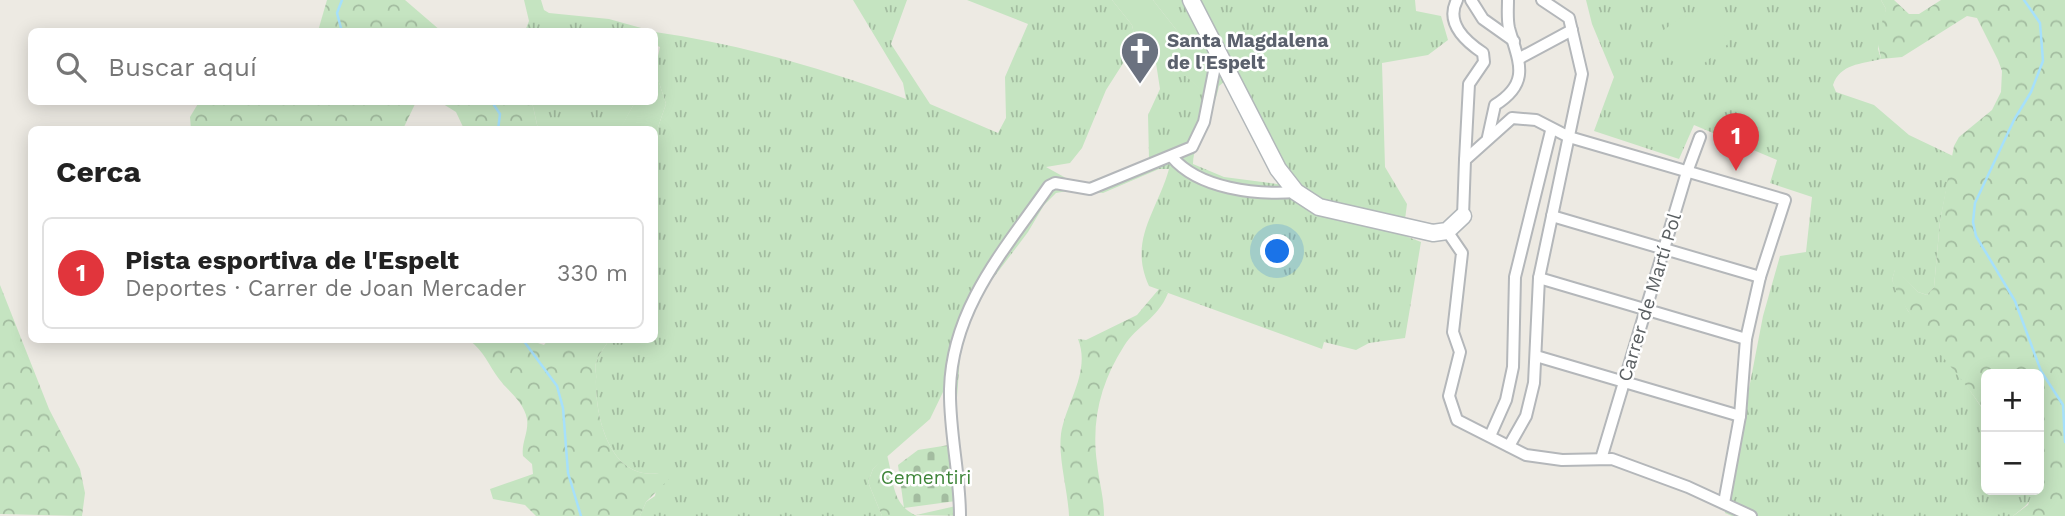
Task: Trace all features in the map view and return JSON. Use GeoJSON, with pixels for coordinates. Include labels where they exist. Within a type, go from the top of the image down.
{"type":"FeatureCollection","features":[{"type":"Feature","properties":{"kind":"street"},"geometry":{"type":"LineString","coordinates":[[1191,0],[1278,169],[1296,192],[1320,207],[1433,233],[1447,231],[1463,216],[1469,84],[1484,62],[1483,54],[1460,36],[1455,20],[1457,0]]}},
{"type":"Feature","properties":{"kind":"street"},"geometry":{"type":"LineString","coordinates":[[1471,0],[1483,19],[1514,41]]}},
{"type":"Feature","properties":{"kind":"street"},"geometry":{"type":"LineString","coordinates":[[1488,137],[1495,104],[1507,97],[1520,79],[1520,58],[1509,25],[1508,0]]}},
{"type":"Feature","properties":{"kind":"street"},"geometry":{"type":"LineString","coordinates":[[1509,446],[1526,416],[1536,356],[1539,278],[1582,74],[1569,18],[1542,0]]}},
{"type":"Feature","properties":{"kind":"street"},"geometry":{"type":"LineString","coordinates":[[1520,58],[1572,30]]}},
{"type":"Feature","properties":{"kind":"street"},"geometry":{"type":"LineString","coordinates":[[960,516],[950,387],[961,323],[977,290],[1049,186],[1066,184],[1090,189],[1192,147],[1204,122],[1218,51]]}},
{"type":"Feature","properties":{"kind":"street"},"geometry":{"type":"LineString","coordinates":[[1465,160],[1512,118],[1536,120],[1551,131],[1569,137],[1785,200],[1760,276],[1746,339],[1740,416],[1724,503]]}},
{"type":"Feature","properties":{"kind":"street"},"geometry":{"type":"LineString","coordinates":[[1490,436],[1506,400],[1514,367],[1515,277],[1551,131]]}},
{"type":"Feature","properties":{"kind":"street","name":"Carrer de Martí Pol"},"geometry":{"type":"LineString","coordinates":[[1601,459],[1664,246],[1700,137]]}},
{"type":"Feature","properties":{"kind":"street"},"geometry":{"type":"LineString","coordinates":[[1172,156],[1185,172],[1227,186],[1269,194],[1296,192]]}},
{"type":"Feature","properties":{"kind":"street"},"geometry":{"type":"LineString","coordinates":[[1552,216],[1664,246],[1760,276]]}},
{"type":"Feature","properties":{"kind":"street"},"geometry":{"type":"LineString","coordinates":[[1447,231],[1462,253],[1453,332],[1460,352],[1449,397],[1457,420],[1525,455],[1562,460],[1612,459],[1751,516]]}},
{"type":"Feature","properties":{"kind":"street"},"geometry":{"type":"LineString","coordinates":[[1539,278],[1746,339]]}},
{"type":"Feature","properties":{"kind":"street"},"geometry":{"type":"LineString","coordinates":[[1536,356],[1740,416]]}},
{"type":"Feature","properties":{"kind":"green space"},"geometry":{"type":"Polygon","coordinates":[[[327,0],[405,0],[438,28],[319,28],[327,0]]]}},
{"type":"Feature","properties":{"kind":"green space"},"geometry":{"type":"Polygon","coordinates":[[[524,0],[541,0],[544,10],[549,13],[609,19],[641,28],[526,28],[529,21],[524,0]]]}},
{"type":"Feature","properties":{"kind":"green space"},"geometry":{"type":"Polygon","coordinates":[[[853,0],[907,0],[891,44],[930,104],[998,133],[1006,118],[1005,77],[1028,24],[967,0],[1112,0],[1132,25],[1136,43],[1106,90],[1082,148],[1070,163],[1046,167],[1075,183],[1089,182],[1149,159],[1148,115],[1160,89],[1156,63],[1186,76],[1203,91],[1193,44],[1185,41],[1153,0],[1415,0],[1416,11],[1441,16],[1448,40],[1428,55],[1382,63],[1385,167],[1407,204],[1403,235],[1421,242],[1405,338],[1369,343],[1356,350],[1324,342],[1322,349],[1149,286],[1143,270],[1143,240],[1169,169],[1159,169],[1103,193],[1073,190],[1056,193],[1044,205],[1028,232],[988,285],[969,324],[960,357],[956,411],[966,516],[916,515],[956,506],[943,392],[930,419],[873,469],[868,482],[882,516],[640,516],[646,502],[655,496],[659,473],[642,473],[628,467],[608,442],[598,410],[595,367],[607,343],[658,343],[658,127],[666,104],[658,79],[658,32],[719,43],[782,59],[906,99],[903,83],[853,0]],[[1224,82],[1219,86],[1200,135],[1193,164],[1224,177],[1278,184],[1224,82]]]}},
{"type":"Feature","properties":{"kind":"green space"},"geometry":{"type":"Polygon","coordinates":[[[1112,0],[1153,0],[1185,41],[1193,44],[1200,38],[1210,56],[1203,92],[1186,76],[1174,77],[1170,71],[1131,51],[1136,43],[1132,25],[1112,0]]]}},
{"type":"Feature","properties":{"kind":"green space"},"geometry":{"type":"Polygon","coordinates":[[[1586,0],[1881,0],[1886,9],[1878,49],[1881,59],[1846,69],[1833,85],[1836,92],[1874,105],[1909,135],[1953,156],[1940,221],[1934,287],[1927,295],[1918,292],[1895,270],[1892,280],[1908,311],[1956,370],[1981,407],[1981,495],[2032,495],[2023,508],[2013,516],[1732,516],[1725,513],[1763,316],[1780,256],[1806,252],[1812,197],[1770,183],[1777,160],[1694,125],[1679,159],[1594,131],[1614,77],[1592,24],[1586,0]]]}},
{"type":"Feature","properties":{"kind":"green space"},"geometry":{"type":"Polygon","coordinates":[[[1881,0],[1894,0],[1909,14],[1919,14],[1941,0],[2065,0],[2065,516],[2013,516],[2028,505],[2031,495],[2044,495],[2044,369],[1981,369],[1981,406],[1911,316],[1892,280],[1895,269],[1918,292],[1927,295],[1934,287],[1940,221],[1954,146],[1959,137],[1992,110],[2001,92],[2002,71],[1977,18],[1967,16],[1902,57],[1881,59],[1877,38],[1886,9],[1881,0]]]}},
{"type":"Feature","properties":{"kind":"green space"},"geometry":{"type":"Polygon","coordinates":[[[1703,9],[1720,26],[1728,44],[1688,76],[1667,56],[1654,37],[1679,19],[1703,9]]]}},
{"type":"Feature","properties":{"kind":"green space"},"geometry":{"type":"Polygon","coordinates":[[[658,79],[666,104],[658,127],[622,126],[633,105],[658,105],[658,79]]]}},
{"type":"Feature","properties":{"kind":"green space"},"geometry":{"type":"Polygon","coordinates":[[[197,105],[415,105],[404,126],[191,126],[190,117],[197,105]]]}},
{"type":"Feature","properties":{"kind":"green space"},"geometry":{"type":"Polygon","coordinates":[[[445,105],[533,105],[537,126],[463,126],[456,112],[445,105]]]}},
{"type":"Feature","properties":{"kind":"green space"},"geometry":{"type":"Polygon","coordinates":[[[533,105],[633,105],[622,126],[537,126],[533,105]]]}},
{"type":"Feature","properties":{"kind":"green space"},"geometry":{"type":"Polygon","coordinates":[[[0,285],[49,409],[80,469],[85,493],[82,516],[0,514],[0,285]]]}},
{"type":"Feature","properties":{"kind":"green space"},"geometry":{"type":"Polygon","coordinates":[[[1159,289],[1168,293],[1164,302],[1124,346],[1109,373],[1100,402],[1095,447],[1104,516],[1069,516],[1060,444],[1064,422],[1080,375],[1082,363],[1078,339],[1086,340],[1137,315],[1159,289]]]}},
{"type":"Feature","properties":{"kind":"green space"},"geometry":{"type":"Polygon","coordinates":[[[472,343],[607,343],[595,367],[598,410],[608,442],[628,467],[642,473],[659,473],[669,479],[646,502],[640,516],[536,516],[525,505],[493,499],[490,489],[533,474],[532,464],[523,456],[527,428],[525,413],[472,343]]]}},
{"type":"Feature","properties":{"kind":"green space","name":"Cementiri"},"geometry":{"type":"Polygon","coordinates":[[[949,445],[956,501],[904,508],[898,465],[918,450],[949,445]]]}},
{"type":"Feature","properties":{"kind":"green space"},"geometry":{"type":"Polygon","coordinates":[[[887,455],[898,498],[902,505],[917,516],[882,516],[868,482],[873,469],[887,455]]]}},
{"type":"Feature","properties":{"kind":"waterway"},"geometry":{"type":"LineString","coordinates":[[341,28],[337,13],[342,0]]}},
{"type":"Feature","properties":{"kind":"waterway"},"geometry":{"type":"LineString","coordinates":[[2024,0],[2040,23],[2043,61],[2031,92],[2014,120],[1975,203],[1973,222],[1976,236],[2015,301],[2041,371],[2063,405],[2065,442]]}},
{"type":"Feature","properties":{"kind":"waterway"},"geometry":{"type":"LineString","coordinates":[[494,105],[500,114],[498,126]]}},
{"type":"Feature","properties":{"kind":"waterway"},"geometry":{"type":"LineString","coordinates":[[525,343],[557,386],[563,408],[568,473],[581,516]]}},
{"type":"Feature","properties":{"kind":"place","name":"Santa Magdalena de l'Espelt"},"geometry":{"type":"Point","coordinates":[1140,85]}},
{"type":"Feature","properties":{"kind":"place","name":"Pista esportiva de l'Espelt"},"geometry":{"type":"Point","coordinates":[1736,171]}}]}
